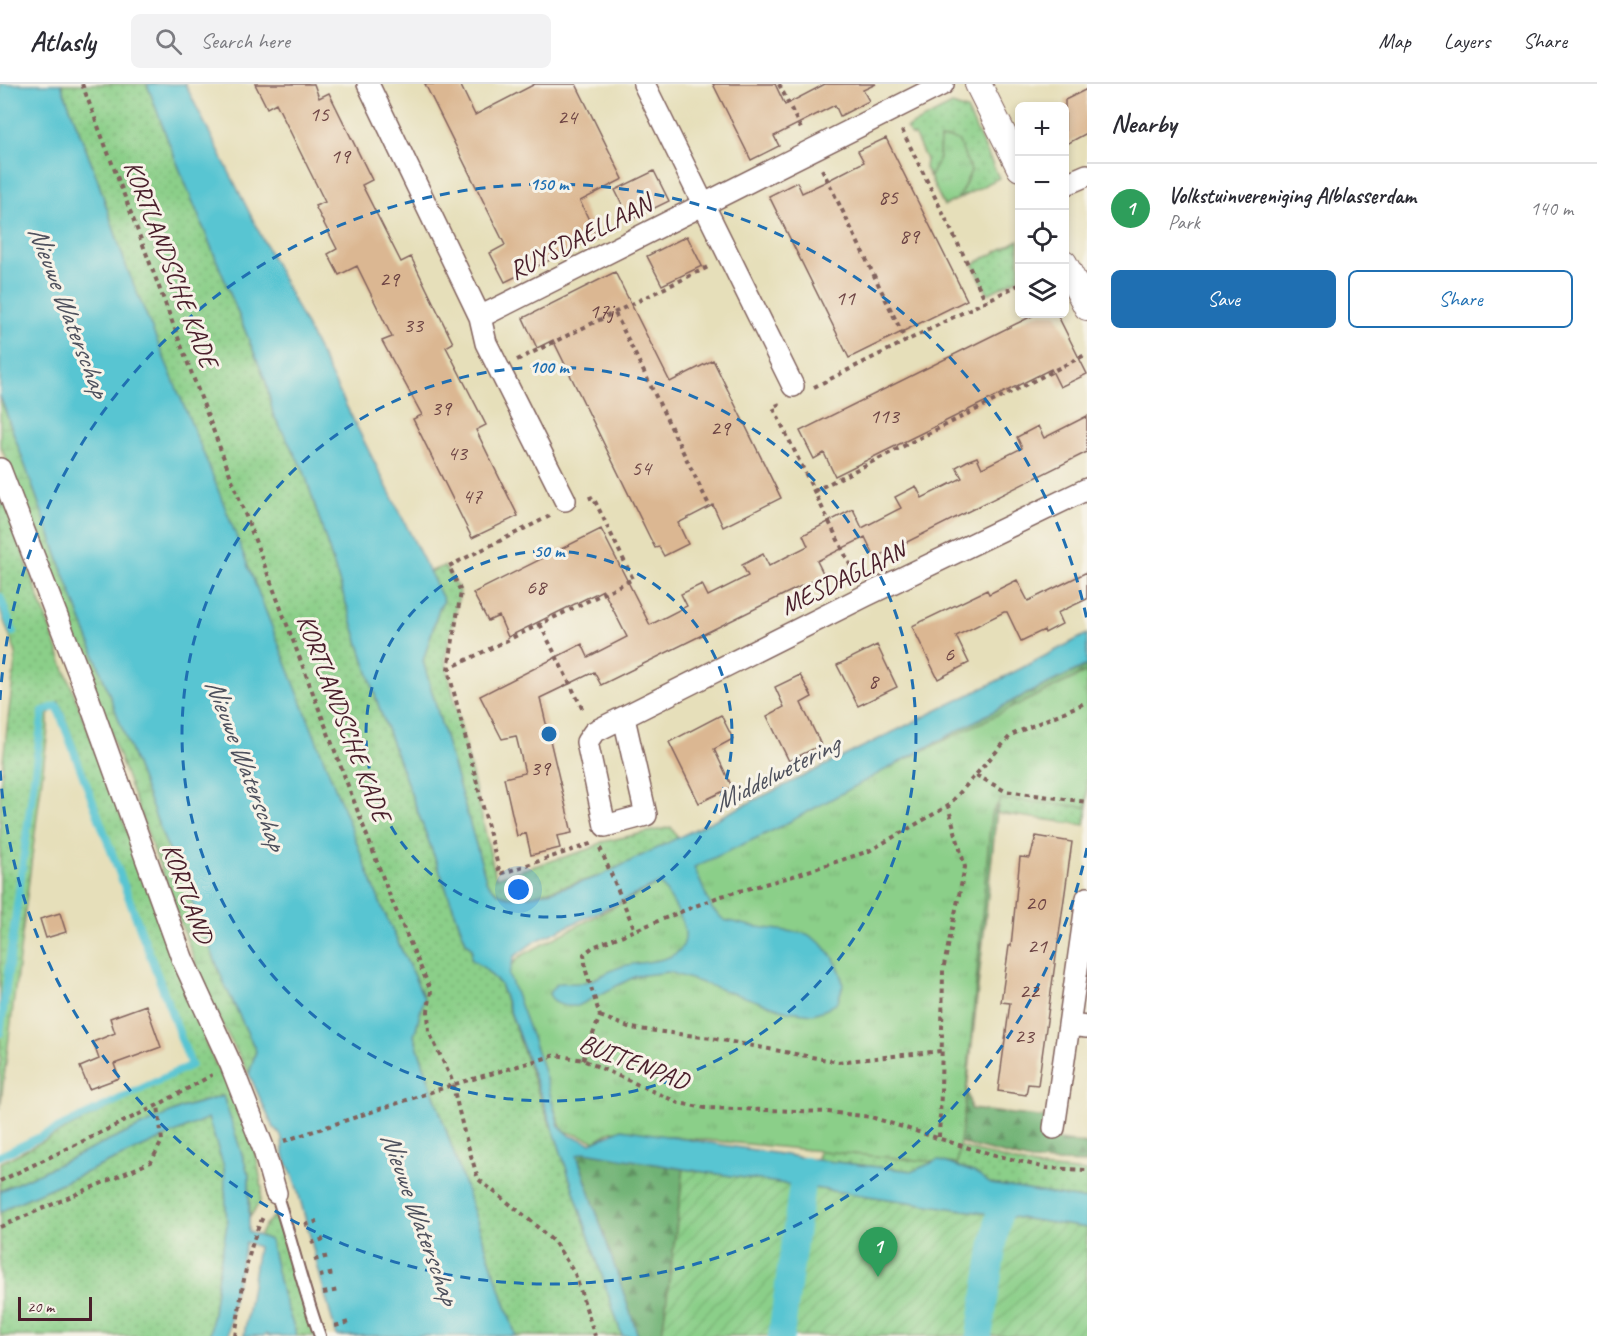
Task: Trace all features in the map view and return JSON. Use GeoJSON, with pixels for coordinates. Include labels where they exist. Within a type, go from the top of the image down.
{"type":"FeatureCollection","features":[{"type":"Feature","properties":{"kind":"street"},"geometry":{"type":"LineString","coordinates":[[368,84],[480,317],[486,343],[570,504]]}},
{"type":"Feature","properties":{"kind":"street"},"geometry":{"type":"LineString","coordinates":[[644,84],[794,393]]}},
{"type":"Feature","properties":{"kind":"street","name":"RUYSDAELLAAN"},"geometry":{"type":"LineString","coordinates":[[480,317],[943,84]]}},
{"type":"Feature","properties":{"kind":"street"},"geometry":{"type":"LineString","coordinates":[[978,84],[1015,158]]}},
{"type":"Feature","properties":{"kind":"street"},"geometry":{"type":"LineString","coordinates":[[1069,183],[1087,175]]}},
{"type":"Feature","properties":{"kind":"street"},"geometry":{"type":"LineString","coordinates":[[1072,271],[1087,307]]}},
{"type":"Feature","properties":{"kind":"street","name":"KORTLAND"},"geometry":{"type":"LineString","coordinates":[[0,469],[88,697],[182,958],[231,1065],[263,1147],[276,1193]]}},
{"type":"Feature","properties":{"kind":"street","name":"MESDAGLAAN"},"geometry":{"type":"LineString","coordinates":[[594,732],[865,596],[1087,489]]}},
{"type":"Feature","properties":{"kind":"street"},"geometry":{"type":"LineString","coordinates":[[594,732],[587,742],[605,826],[646,815],[624,718]]}},
{"type":"Feature","properties":{"kind":"street"},"geometry":{"type":"LineString","coordinates":[[1054,1128],[1078,1026],[1087,897]]}},
{"type":"Feature","properties":{"kind":"lane","name":"KORTLAND"},"geometry":{"type":"LineString","coordinates":[[276,1193],[306,1297],[320,1336]]}},
{"type":"Feature","properties":{"kind":"path","name":"KORTLANDSCHE KADE"},"geometry":{"type":"LineString","coordinates":[[82,84],[391,899],[431,991],[428,1011],[429,1032],[451,1078],[478,1179],[525,1216],[555,1244],[576,1274],[596,1336]]}},
{"type":"Feature","properties":{"kind":"path"},"geometry":{"type":"LineString","coordinates":[[779,84],[906,341]]}},
{"type":"Feature","properties":{"kind":"path"},"geometry":{"type":"LineString","coordinates":[[892,110],[986,301]]}},
{"type":"Feature","properties":{"kind":"path"},"geometry":{"type":"LineString","coordinates":[[499,368],[729,256]]}},
{"type":"Feature","properties":{"kind":"path"},"geometry":{"type":"LineString","coordinates":[[865,596],[773,407],[794,393],[1015,286]]}},
{"type":"Feature","properties":{"kind":"path"},"geometry":{"type":"LineString","coordinates":[[615,313],[709,505]]}},
{"type":"Feature","properties":{"kind":"path"},"geometry":{"type":"LineString","coordinates":[[814,491],[1087,354]]}},
{"type":"Feature","properties":{"kind":"path"},"geometry":{"type":"LineString","coordinates":[[448,669],[633,579],[592,497],[570,504],[449,566],[461,592],[448,669],[500,874],[597,842],[634,930]]}},
{"type":"Feature","properties":{"kind":"path"},"geometry":{"type":"LineString","coordinates":[[540,624],[594,732]]}},
{"type":"Feature","properties":{"kind":"path"},"geometry":{"type":"LineString","coordinates":[[583,1060],[600,1016],[586,971],[584,954],[593,947],[718,897],[790,877],[869,851],[948,806],[1011,735],[1087,702]]}},
{"type":"Feature","properties":{"kind":"path"},"geometry":{"type":"LineString","coordinates":[[976,775],[1005,791],[1087,802]]}},
{"type":"Feature","properties":{"kind":"path"},"geometry":{"type":"LineString","coordinates":[[939,1137],[943,970],[965,867],[948,806]]}},
{"type":"Feature","properties":{"kind":"path"},"geometry":{"type":"LineString","coordinates":[[600,1016],[631,1028],[711,1038],[837,1062],[941,1051]]}},
{"type":"Feature","properties":{"kind":"path","name":"BUITENPAD"},"geometry":{"type":"LineString","coordinates":[[281,1142],[452,1085],[556,1054],[583,1060],[679,1103],[705,1108],[828,1112],[871,1117],[972,1149],[1046,1168],[1087,1170]]}},
{"type":"Feature","properties":{"kind":"path"},"geometry":{"type":"LineString","coordinates":[[0,1181],[158,1105],[231,1065]]}},
{"type":"Feature","properties":{"kind":"path"},"geometry":{"type":"LineString","coordinates":[[0,1227],[151,1162],[162,1141],[158,1105]]}},
{"type":"Feature","properties":{"kind":"path"},"geometry":{"type":"LineString","coordinates":[[305,1225],[318,1221]]}},
{"type":"Feature","properties":{"kind":"path"},"geometry":{"type":"LineString","coordinates":[[235,1336],[251,1246],[256,1231]]}},
{"type":"Feature","properties":{"kind":"path"},"geometry":{"type":"LineString","coordinates":[[311,1243],[324,1239]]}},
{"type":"Feature","properties":{"kind":"path"},"geometry":{"type":"LineString","coordinates":[[314,1260],[329,1256]]}},
{"type":"Feature","properties":{"kind":"path"},"geometry":{"type":"LineString","coordinates":[[319,1276],[335,1273]]}},
{"type":"Feature","properties":{"kind":"path"},"geometry":{"type":"LineString","coordinates":[[323,1293],[339,1290]]}},
{"type":"Feature","properties":{"kind":"path"},"geometry":{"type":"LineString","coordinates":[[333,1326],[349,1322]]}},
{"type":"Feature","properties":{"kind":"green space"},"geometry":{"type":"Polygon","coordinates":[[[61,84],[147,84],[266,382],[273,414],[304,471],[380,710],[466,942],[472,949],[471,959],[500,984],[543,1107],[557,1140],[622,1336],[516,1336],[414,1036],[424,998],[383,910],[126,266],[97,178],[61,84]]]}},
{"type":"Feature","properties":{"kind":"green space"},"geometry":{"type":"Polygon","coordinates":[[[952,105],[967,110],[999,178],[958,199],[971,171],[940,139],[939,158],[930,177],[925,168],[926,160],[915,136],[911,135],[906,128],[952,105]]]}},
{"type":"Feature","properties":{"kind":"green space"},"geometry":{"type":"Polygon","coordinates":[[[950,138],[959,142],[971,171],[958,199],[944,206],[930,177],[939,158],[940,139],[950,138]]]}},
{"type":"Feature","properties":{"kind":"green space"},"geometry":{"type":"Polygon","coordinates":[[[1015,242],[1015,280],[988,294],[973,264],[1015,242]]]}},
{"type":"Feature","properties":{"kind":"green space"},"geometry":{"type":"Polygon","coordinates":[[[0,396],[164,839],[191,899],[224,983],[256,1051],[249,1074],[210,1002],[59,594],[0,444],[0,396]]]}},
{"type":"Feature","properties":{"kind":"green space"},"geometry":{"type":"Polygon","coordinates":[[[0,490],[63,665],[192,1001],[207,1047],[220,1073],[233,1090],[254,1142],[262,1188],[260,1202],[250,1217],[249,1176],[222,1096],[181,1108],[0,1191],[0,1163],[191,1066],[59,701],[48,715],[48,730],[0,1109],[0,786],[16,653],[0,610],[0,490]]]}},
{"type":"Feature","properties":{"kind":"green space"},"geometry":{"type":"Polygon","coordinates":[[[444,566],[460,591],[445,659],[496,878],[590,849],[602,842],[671,827],[678,839],[600,876],[531,896],[516,898],[502,895],[487,884],[423,661],[439,608],[444,601],[429,572],[444,566]]]}},
{"type":"Feature","properties":{"kind":"green space"},"geometry":{"type":"Polygon","coordinates":[[[1087,665],[1087,717],[1000,782],[967,1090],[971,1109],[1046,1118],[1044,1138],[1087,1144],[1087,1163],[1031,1161],[971,1146],[937,1134],[869,778],[1016,699],[1087,665]]]}},
{"type":"Feature","properties":{"kind":"green space"},"geometry":{"type":"Polygon","coordinates":[[[1087,672],[1087,807],[1001,799],[991,814],[965,1105],[957,1164],[611,1131],[595,1141],[562,1130],[506,971],[519,957],[801,811],[1087,672]]]}},
{"type":"Feature","properties":{"kind":"green space"},"geometry":{"type":"Polygon","coordinates":[[[1087,717],[1085,825],[997,813],[1000,782],[1087,717]]]}},
{"type":"Feature","properties":{"kind":"green space"},"geometry":{"type":"Polygon","coordinates":[[[823,1116],[872,1120],[1039,1168],[1087,1172],[1087,1200],[991,1184],[973,1172],[938,1160],[913,1171],[817,1160],[823,1116]]]}},
{"type":"Feature","properties":{"kind":"green space"},"geometry":{"type":"Polygon","coordinates":[[[208,1118],[224,1167],[227,1225],[210,1336],[0,1336],[0,1213],[10,1206],[208,1118]]]}},
{"type":"Feature","properties":{"kind":"green space"},"geometry":{"type":"Polygon","coordinates":[[[585,1152],[684,1169],[662,1336],[638,1336],[577,1154],[585,1152]]]}},
{"type":"Feature","properties":{"kind":"green space"},"geometry":{"type":"Polygon","coordinates":[[[684,1169],[1087,1228],[1087,1336],[662,1336],[684,1169]]]}},
{"type":"Feature","properties":{"kind":"green space"},"geometry":{"type":"Polygon","coordinates":[[[277,1213],[319,1336],[297,1336],[282,1294],[270,1240],[259,1236],[265,1225],[277,1213]]]}},
{"type":"Feature","properties":{"kind":"water","name":"Nieuwe Waterschap"},"geometry":{"type":"Polygon","coordinates":[[[0,84],[61,84],[97,178],[126,266],[208,464],[383,910],[424,998],[414,1036],[516,1336],[337,1336],[296,1185],[284,1155],[282,1137],[273,1127],[249,1074],[256,1051],[224,983],[191,899],[164,839],[0,396],[0,84]]]}},
{"type":"Feature","properties":{"kind":"water"},"geometry":{"type":"Polygon","coordinates":[[[147,84],[185,84],[444,601],[439,608],[423,661],[487,883],[500,894],[511,897],[536,895],[600,876],[993,683],[1087,634],[1087,665],[1016,699],[778,828],[694,867],[712,909],[724,920],[807,934],[822,944],[833,957],[841,973],[843,985],[838,1001],[827,1009],[813,1014],[787,1011],[669,972],[636,976],[578,1006],[565,1006],[554,1001],[549,994],[552,988],[560,983],[590,981],[623,966],[663,959],[679,951],[684,942],[685,932],[678,911],[660,883],[534,942],[514,957],[509,975],[542,1065],[559,1126],[571,1136],[591,1143],[622,1129],[817,1160],[913,1171],[938,1160],[973,1172],[991,1184],[1087,1200],[1087,1228],[684,1169],[585,1152],[577,1155],[638,1336],[622,1336],[557,1140],[500,984],[471,959],[472,949],[466,942],[380,710],[304,471],[273,414],[266,382],[147,84]]]}},
{"type":"Feature","properties":{"kind":"water"},"geometry":{"type":"Polygon","coordinates":[[[223,1096],[249,1176],[249,1232],[270,1240],[282,1294],[297,1336],[266,1334],[244,1336],[258,1247],[246,1242],[233,1297],[228,1336],[210,1336],[227,1225],[224,1167],[208,1118],[10,1206],[0,1213],[0,1191],[181,1108],[223,1096]]]}},
{"type":"Feature","properties":{"kind":"building"},"geometry":{"type":"Polygon","coordinates":[[[255,84],[314,84],[319,98],[329,93],[372,180],[362,185],[401,262],[411,257],[453,343],[446,347],[486,425],[476,430],[518,516],[472,538],[413,419],[422,415],[382,341],[392,337],[357,266],[339,275],[328,254],[337,249],[315,206],[325,202],[276,103],[267,108],[255,84]]]}},
{"type":"Feature","properties":{"kind":"building"},"geometry":{"type":"Polygon","coordinates":[[[425,84],[460,84],[475,115],[535,84],[576,84],[623,179],[580,201],[597,237],[505,282],[490,253],[505,245],[425,84]]]}},
{"type":"Feature","properties":{"kind":"building"},"geometry":{"type":"Polygon","coordinates":[[[713,84],[775,84],[785,105],[825,84],[876,84],[863,90],[869,101],[840,116],[835,105],[774,136],[779,146],[751,160],[713,84]]]}},
{"type":"Feature","properties":{"kind":"building"},"geometry":{"type":"Polygon","coordinates":[[[1087,89],[1087,133],[1069,143],[1069,102],[1065,100],[1087,89]]]}},
{"type":"Feature","properties":{"kind":"building"},"geometry":{"type":"Polygon","coordinates":[[[886,138],[967,300],[849,358],[769,196],[797,182],[802,193],[823,183],[864,162],[858,151],[886,138]]]}},
{"type":"Feature","properties":{"kind":"building"},"geometry":{"type":"Polygon","coordinates":[[[654,171],[669,201],[630,220],[615,190],[654,171]]]}},
{"type":"Feature","properties":{"kind":"building"},"geometry":{"type":"Polygon","coordinates":[[[687,236],[702,266],[662,285],[647,256],[687,236]]]}},
{"type":"Feature","properties":{"kind":"building"},"geometry":{"type":"Polygon","coordinates":[[[615,272],[670,382],[713,360],[781,498],[723,527],[713,505],[678,523],[688,544],[664,556],[659,547],[655,548],[553,340],[537,348],[523,318],[615,272]]]}},
{"type":"Feature","properties":{"kind":"building"},"geometry":{"type":"Polygon","coordinates":[[[1028,318],[1059,318],[1087,374],[1060,387],[1051,369],[835,476],[824,453],[814,459],[800,431],[1028,318]]]}},
{"type":"Feature","properties":{"kind":"building"},"geometry":{"type":"Polygon","coordinates":[[[1087,416],[1087,452],[875,558],[865,537],[817,561],[824,575],[601,685],[594,672],[540,698],[572,833],[557,836],[560,848],[531,855],[526,833],[517,836],[504,778],[525,773],[516,736],[502,739],[480,696],[582,644],[588,657],[627,637],[603,590],[508,637],[499,616],[488,621],[473,593],[601,529],[650,625],[687,606],[681,594],[702,584],[708,596],[748,576],[742,565],[763,554],[769,566],[808,546],[803,535],[853,509],[862,528],[901,508],[895,497],[916,486],[922,498],[962,478],[956,467],[967,461],[977,457],[982,468],[1022,448],[1017,437],[1038,426],[1044,438],[1087,416]]]}},
{"type":"Feature","properties":{"kind":"building"},"geometry":{"type":"Polygon","coordinates":[[[1087,572],[1087,599],[1057,613],[1062,624],[1045,633],[1044,630],[1021,641],[1007,612],[1004,612],[956,636],[969,663],[938,679],[912,626],[987,590],[989,594],[1017,580],[1028,601],[1087,572]]]}},
{"type":"Feature","properties":{"kind":"building"},"geometry":{"type":"Polygon","coordinates":[[[877,645],[897,687],[858,706],[837,665],[877,645]]]}},
{"type":"Feature","properties":{"kind":"building"},"geometry":{"type":"Polygon","coordinates":[[[800,675],[812,697],[801,703],[821,745],[789,761],[767,716],[784,707],[775,687],[800,675]]]}},
{"type":"Feature","properties":{"kind":"building"},"geometry":{"type":"Polygon","coordinates":[[[721,715],[733,739],[714,749],[732,787],[699,803],[669,742],[721,715]]]}},
{"type":"Feature","properties":{"kind":"building"},"geometry":{"type":"Polygon","coordinates":[[[1036,836],[1072,842],[1038,1085],[1028,1084],[1026,1095],[998,1091],[1010,1003],[1001,1002],[1009,946],[1011,946],[1020,857],[1030,858],[1036,836]]]}},
{"type":"Feature","properties":{"kind":"building"},"geometry":{"type":"Polygon","coordinates":[[[60,913],[66,932],[46,938],[40,919],[60,913]]]}},
{"type":"Feature","properties":{"kind":"building"},"geometry":{"type":"Polygon","coordinates":[[[146,1005],[161,1047],[114,1064],[119,1078],[89,1089],[80,1067],[99,1059],[93,1042],[115,1033],[110,1018],[146,1005]]]}},
{"type":"Feature","properties":{"kind":"waterway"},"geometry":{"type":"LineString","coordinates":[[0,597],[13,632]]}},
{"type":"Feature","properties":{"kind":"waterway"},"geometry":{"type":"LineString","coordinates":[[0,1033],[43,711],[57,706],[191,1065],[0,1156]]}},
{"type":"Feature","properties":{"kind":"waterway"},"geometry":{"type":"LineString","coordinates":[[781,1336],[804,1170]]}},
{"type":"Feature","properties":{"kind":"waterway"},"geometry":{"type":"LineString","coordinates":[[979,1336],[1001,1200]]}},
{"type":"Feature","properties":{"kind":"place","name":"Volkstuinvereniging Alblasserdam"},"geometry":{"type":"Point","coordinates":[878,1277]}},
{"type":"Feature","properties":{"kind":"water label","name":"Middelwetering"},"geometry":{"type":"Point","coordinates":[776,773]}}]}
